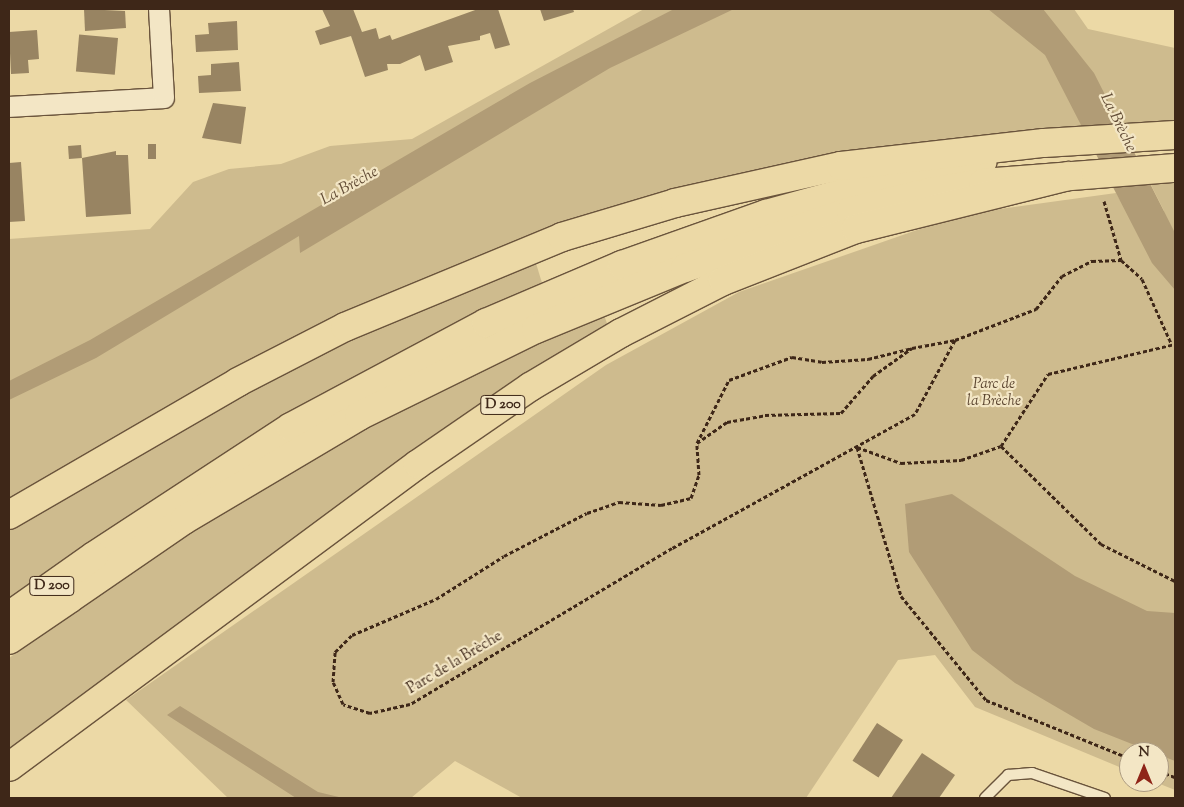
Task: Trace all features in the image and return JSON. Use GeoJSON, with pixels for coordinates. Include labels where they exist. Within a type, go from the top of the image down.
{"type":"FeatureCollection","features":[{"type":"Feature","properties":{"kind":"main road","name":"D 200"},"geometry":{"type":"LineString","coordinates":[[9,767],[418,464],[530,387],[620,333],[723,281],[848,232],[1085,166],[1132,139],[1175,137]]}},
{"type":"Feature","properties":{"kind":"main road","name":"D 200"},"geometry":{"type":"LineString","coordinates":[[9,516],[238,382],[345,327],[562,237],[675,203],[841,166],[1085,166],[1165,168]]}},
{"type":"Feature","properties":{"kind":"main road","name":"D 200"},"geometry":{"type":"LineString","coordinates":[[9,616],[94,556],[347,395],[566,288],[715,231],[845,192],[949,167],[1085,166]]}},
{"type":"Feature","properties":{"kind":"main road","name":"D 200"},"geometry":{"type":"LineString","coordinates":[[9,640],[184,520],[333,430],[476,357],[598,302],[851,211],[958,186],[1085,166]]}},
{"type":"Feature","properties":{"kind":"street"},"geometry":{"type":"LineString","coordinates":[[9,107],[164,98],[159,9]]}},
{"type":"Feature","properties":{"kind":"lane"},"geometry":{"type":"LineString","coordinates":[[986,798],[1008,775],[1032,773],[1105,798]]}},
{"type":"Feature","properties":{"kind":"path"},"geometry":{"type":"LineString","coordinates":[[857,447],[901,464],[961,460],[1001,446],[1048,374],[1173,344],[1142,279],[1121,260],[1085,166]]}},
{"type":"Feature","properties":{"kind":"path"},"geometry":{"type":"LineString","coordinates":[[955,340],[1036,310],[1062,276],[1092,261],[1121,260]]}},
{"type":"Feature","properties":{"kind":"path","name":"Parc de la Brèche"},"geometry":{"type":"LineString","coordinates":[[955,340],[914,414],[672,548],[410,704],[370,713],[343,704],[333,682],[336,652],[352,635],[436,599],[504,556],[587,513],[619,502],[660,505],[691,498],[699,474],[697,443],[728,380],[792,357],[822,362],[868,359],[955,340]]}},
{"type":"Feature","properties":{"kind":"path"},"geometry":{"type":"LineString","coordinates":[[697,443],[727,422],[765,415],[796,416],[841,413],[873,376],[912,348]]}},
{"type":"Feature","properties":{"kind":"path"},"geometry":{"type":"LineString","coordinates":[[1001,446],[1100,544],[1175,581]]}},
{"type":"Feature","properties":{"kind":"path"},"geometry":{"type":"LineString","coordinates":[[857,447],[901,596],[986,700],[1119,754]]}},
{"type":"Feature","properties":{"kind":"green space"},"geometry":{"type":"Polygon","coordinates":[[[644,9],[1074,9],[1088,29],[1175,48],[1175,129],[623,208],[9,502],[9,239],[150,229],[193,182],[229,169],[281,164],[330,146],[412,139],[644,9]]]}},
{"type":"Feature","properties":{"kind":"green space","name":"Parc de la Brèche"},"geometry":{"type":"Polygon","coordinates":[[[1175,183],[1175,790],[1169,788],[1169,742],[1119,742],[1119,767],[975,707],[935,655],[898,660],[806,798],[522,798],[455,761],[411,798],[228,798],[126,700],[606,365],[739,292],[963,214],[1116,193],[1120,200],[1164,211],[1151,185],[1175,183]]]}},
{"type":"Feature","properties":{"kind":"green space"},"geometry":{"type":"Polygon","coordinates":[[[534,257],[543,286],[9,611],[9,526],[305,357],[534,257]]]}},
{"type":"Feature","properties":{"kind":"green space"},"geometry":{"type":"Polygon","coordinates":[[[603,312],[610,332],[9,754],[9,658],[129,573],[310,457],[442,384],[603,312]]]}},
{"type":"Feature","properties":{"kind":"water"},"geometry":{"type":"Polygon","coordinates":[[[674,9],[734,9],[610,68],[300,253],[299,236],[96,358],[9,400],[9,381],[90,340],[530,83],[674,9]]]}},
{"type":"Feature","properties":{"kind":"water","name":"La Brèche"},"geometry":{"type":"Polygon","coordinates":[[[988,9],[1043,9],[1094,73],[1175,233],[1175,290],[1152,263],[1045,55],[988,9]]]}},
{"type":"Feature","properties":{"kind":"water"},"geometry":{"type":"Polygon","coordinates":[[[952,494],[1075,576],[1147,611],[1175,613],[1175,761],[1169,759],[1169,742],[1127,742],[1094,729],[1015,683],[972,650],[909,552],[905,504],[952,494]]]}},
{"type":"Feature","properties":{"kind":"water"},"geometry":{"type":"Polygon","coordinates":[[[180,706],[318,792],[343,798],[296,798],[167,715],[180,706]]]}},
{"type":"Feature","properties":{"kind":"building"},"geometry":{"type":"Polygon","coordinates":[[[84,9],[125,11],[126,28],[85,31],[84,9]]]}},
{"type":"Feature","properties":{"kind":"building"},"geometry":{"type":"Polygon","coordinates":[[[322,9],[353,9],[362,32],[376,28],[379,39],[390,35],[392,40],[478,9],[498,9],[510,45],[495,49],[490,33],[480,36],[480,40],[448,46],[453,62],[425,71],[420,55],[400,64],[387,64],[388,70],[365,77],[351,36],[320,45],[315,31],[330,26],[322,9]]]}},
{"type":"Feature","properties":{"kind":"building"},"geometry":{"type":"Polygon","coordinates":[[[540,9],[573,9],[574,12],[544,21],[540,9]]]}},
{"type":"Feature","properties":{"kind":"building"},"geometry":{"type":"Polygon","coordinates":[[[237,21],[238,50],[196,52],[195,35],[209,34],[208,23],[237,21]]]}},
{"type":"Feature","properties":{"kind":"building"},"geometry":{"type":"Polygon","coordinates":[[[37,30],[39,59],[28,60],[29,73],[11,74],[9,32],[37,30]]]}},
{"type":"Feature","properties":{"kind":"building"},"geometry":{"type":"Polygon","coordinates":[[[79,35],[118,38],[115,75],[76,71],[79,35]]]}},
{"type":"Feature","properties":{"kind":"building"},"geometry":{"type":"Polygon","coordinates":[[[239,62],[241,91],[199,93],[198,76],[211,75],[211,64],[239,62]]]}},
{"type":"Feature","properties":{"kind":"building"},"geometry":{"type":"Polygon","coordinates":[[[213,103],[246,107],[241,144],[202,138],[213,103]]]}},
{"type":"Feature","properties":{"kind":"building"},"geometry":{"type":"Polygon","coordinates":[[[148,144],[156,144],[156,159],[148,159],[148,144]]]}},
{"type":"Feature","properties":{"kind":"building"},"geometry":{"type":"Polygon","coordinates":[[[81,145],[82,158],[69,159],[68,146],[81,145]]]}},
{"type":"Feature","properties":{"kind":"building"},"geometry":{"type":"Polygon","coordinates":[[[116,151],[116,155],[128,155],[131,214],[86,217],[82,158],[116,151]]]}},
{"type":"Feature","properties":{"kind":"building"},"geometry":{"type":"Polygon","coordinates":[[[21,162],[25,221],[9,222],[9,163],[21,162]]]}},
{"type":"Feature","properties":{"kind":"building"},"geometry":{"type":"Polygon","coordinates":[[[877,723],[903,740],[878,778],[852,761],[877,723]]]}},
{"type":"Feature","properties":{"kind":"building"},"geometry":{"type":"Polygon","coordinates":[[[922,753],[955,775],[939,798],[891,798],[922,753]]]}}]}
